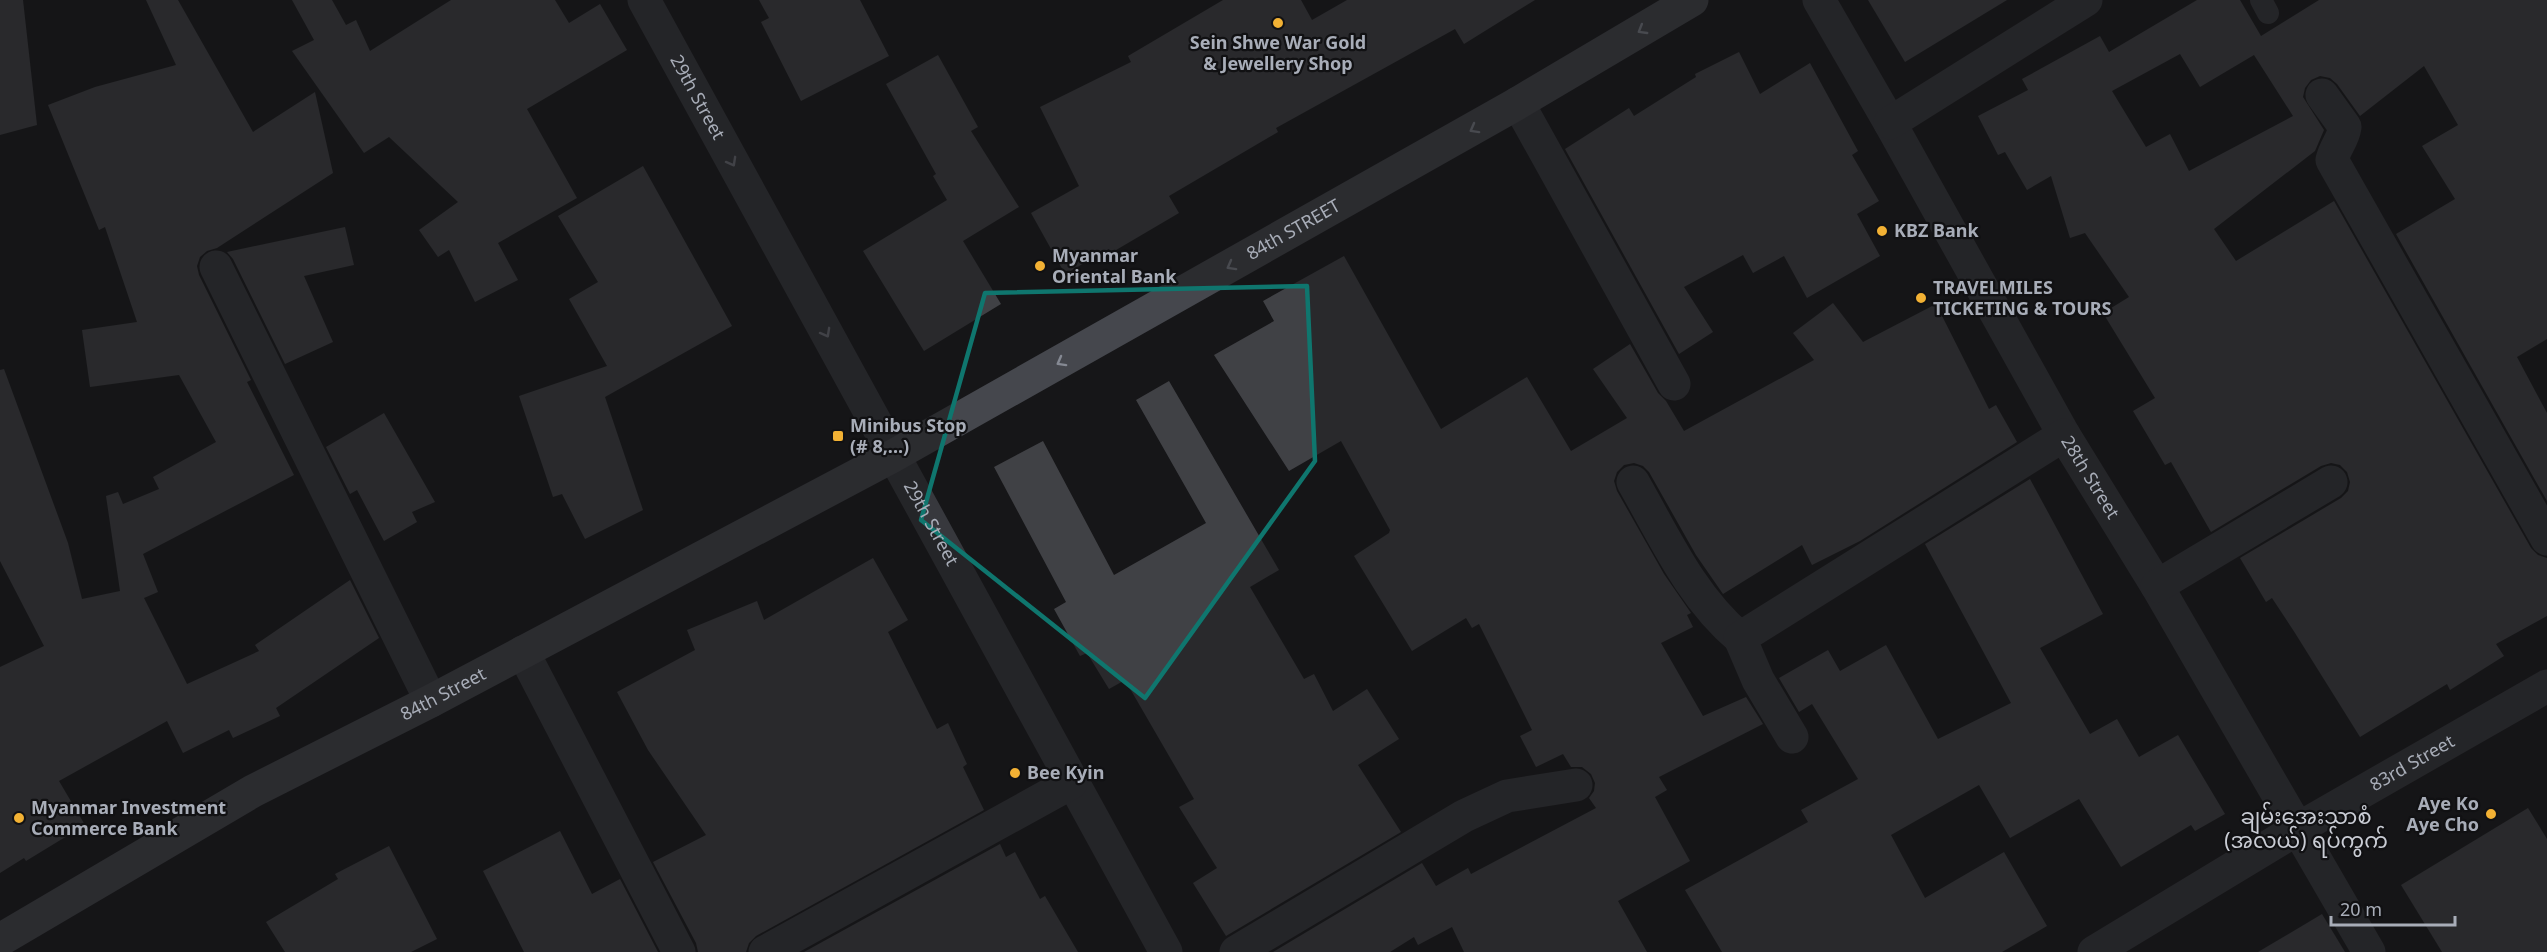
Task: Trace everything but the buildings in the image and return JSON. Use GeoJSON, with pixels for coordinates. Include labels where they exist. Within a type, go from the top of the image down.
{"type":"FeatureCollection","features":[{"type":"Feature","properties":{"kind":"main road","name":"84th STREET"},"geometry":{"type":"LineString","coordinates":[[893,456],[1518,103],[1692,0]]}},
{"type":"Feature","properties":{"kind":"main road","name":"84th Street"},"geometry":{"type":"LineString","coordinates":[[0,940],[253,791],[430,701],[893,456]]}},
{"type":"Feature","properties":{"kind":"street","name":"29th Street"},"geometry":{"type":"LineString","coordinates":[[644,0],[1071,783],[1166,952]]}},
{"type":"Feature","properties":{"kind":"street","name":"28th Street"},"geometry":{"type":"LineString","coordinates":[[1819,0],[2064,435],[2157,586],[2369,952]]}},
{"type":"Feature","properties":{"kind":"street"},"geometry":{"type":"LineString","coordinates":[[1890,123],[2086,0]]}},
{"type":"Feature","properties":{"kind":"street"},"geometry":{"type":"LineString","coordinates":[[2322,95],[2345,127],[2343,138],[2332,160],[2547,539]]}},
{"type":"Feature","properties":{"kind":"street"},"geometry":{"type":"LineString","coordinates":[[1518,103],[1674,384]]}},
{"type":"Feature","properties":{"kind":"street"},"geometry":{"type":"LineString","coordinates":[[216,267],[430,701]]}},
{"type":"Feature","properties":{"kind":"street"},"geometry":{"type":"LineString","coordinates":[[1740,638],[2064,435]]}},
{"type":"Feature","properties":{"kind":"street"},"geometry":{"type":"LineString","coordinates":[[1633,482],[1698,595],[1725,626],[1740,638],[1758,680],[1792,737]]}},
{"type":"Feature","properties":{"kind":"street"},"geometry":{"type":"LineString","coordinates":[[2157,586],[2331,482]]}},
{"type":"Feature","properties":{"kind":"street"},"geometry":{"type":"LineString","coordinates":[[523,652],[679,952]]}},
{"type":"Feature","properties":{"kind":"street","name":"83rd Street"},"geometry":{"type":"LineString","coordinates":[[2094,952],[2299,828],[2547,686]]}},
{"type":"Feature","properties":{"kind":"street"},"geometry":{"type":"LineString","coordinates":[[765,952],[1071,783]]}},
{"type":"Feature","properties":{"kind":"street"},"geometry":{"type":"LineString","coordinates":[[1236,952],[1464,816],[1507,796],[1576,785]]}},
{"type":"Feature","properties":{"kind":"highlighted area"},"geometry":{"type":"Polygon","coordinates":[[[1307,286],[1315,461],[1145,698],[921,520],[985,293],[1307,286]]]}},
{"type":"Feature","properties":{"kind":"place","name":"Sein Shwe War Gold & Jewellery Shop"},"geometry":{"type":"Point","coordinates":[1278,23]}},
{"type":"Feature","properties":{"kind":"place","name":"KBZ Bank"},"geometry":{"type":"Point","coordinates":[1882,231]}},
{"type":"Feature","properties":{"kind":"place","name":"Myanmar Oriental Bank"},"geometry":{"type":"Point","coordinates":[1040,266]}},
{"type":"Feature","properties":{"kind":"place","name":"TRAVELMILES TICKETING & TOURS"},"geometry":{"type":"Point","coordinates":[1921,298]}},
{"type":"Feature","properties":{"kind":"place","name":"Minibus Stop (# 8,...)"},"geometry":{"type":"Point","coordinates":[838,436]}},
{"type":"Feature","properties":{"kind":"place","name":"Bee Kyin"},"geometry":{"type":"Point","coordinates":[1015,773]}},
{"type":"Feature","properties":{"kind":"place","name":"Aye Ko Aye Cho"},"geometry":{"type":"Point","coordinates":[2491,814]}},
{"type":"Feature","properties":{"kind":"place","name":"Myanmar Investment Commerce Bank"},"geometry":{"type":"Point","coordinates":[19,818]}},
{"type":"Feature","properties":{"kind":"district","name":"ချမ်းအေးသာစံ (အလယ်) ရပ်ကွက်"},"geometry":{"type":"Point","coordinates":[2306,829]}}]}
